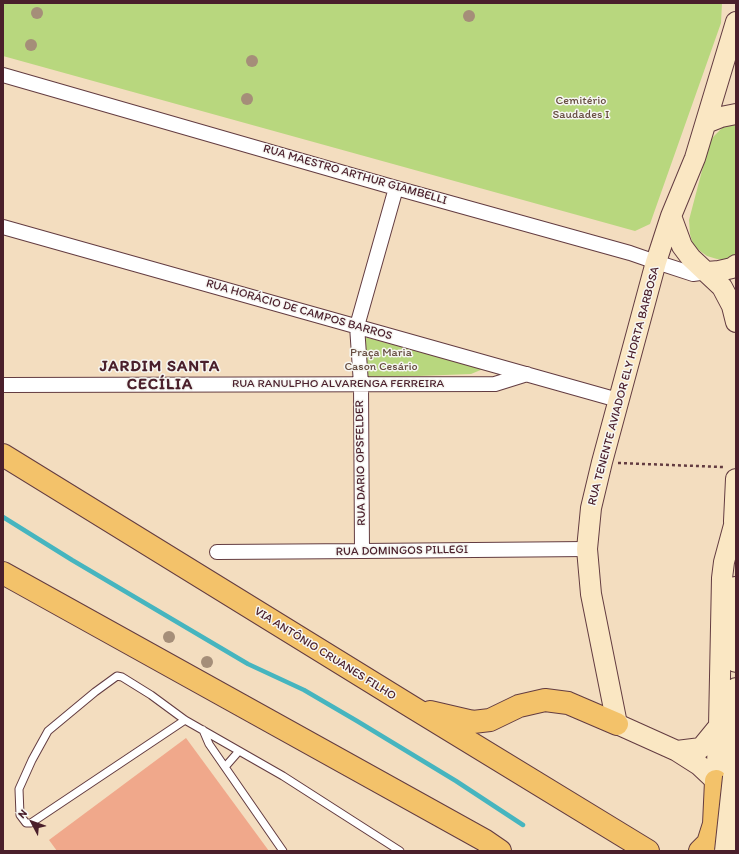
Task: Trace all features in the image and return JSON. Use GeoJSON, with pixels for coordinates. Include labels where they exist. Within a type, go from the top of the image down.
{"type":"FeatureCollection","features":[{"type":"Feature","properties":{"kind":"main road","name":"VIA ANTÔNIO CRUANES FILHO"},"geometry":{"type":"LineString","coordinates":[[3,455],[412,708],[648,851]]}},
{"type":"Feature","properties":{"kind":"main road"},"geometry":{"type":"LineString","coordinates":[[3,573],[484,840],[500,851]]}},
{"type":"Feature","properties":{"kind":"main road"},"geometry":{"type":"LineString","coordinates":[[412,708],[473,722],[490,720],[519,706],[546,700],[568,703],[617,724]]}},
{"type":"Feature","properties":{"kind":"main road"},"geometry":{"type":"LineString","coordinates":[[700,851],[708,843],[714,824],[724,779]]}},
{"type":"Feature","properties":{"kind":"street","name":"RUA TENENTE AVIADOR ELY HORTA BARBOSA"},"geometry":{"type":"LineString","coordinates":[[617,724],[591,594],[587,549],[591,508],[618,400],[656,262],[671,216],[695,158],[736,22]]}},
{"type":"Feature","properties":{"kind":"street","name":"RUA MAESTRO ARTHUR GIAMBELLI"},"geometry":{"type":"LineString","coordinates":[[3,75],[396,188],[630,253],[693,274],[708,272]]}},
{"type":"Feature","properties":{"kind":"street"},"geometry":{"type":"LineString","coordinates":[[706,123],[721,116],[736,114]]}},
{"type":"Feature","properties":{"kind":"street","name":"RUA DARIO OPSFELDER"},"geometry":{"type":"LineString","coordinates":[[362,551],[360,384],[357,326],[396,188]]}},
{"type":"Feature","properties":{"kind":"street"},"geometry":{"type":"LineString","coordinates":[[671,216],[682,246],[691,258],[708,272],[722,287],[732,306],[736,322]]}},
{"type":"Feature","properties":{"kind":"street","name":"RUA HORÁCIO DE CAMPOS BARROS"},"geometry":{"type":"LineString","coordinates":[[3,227],[618,400]]}},
{"type":"Feature","properties":{"kind":"street"},"geometry":{"type":"LineString","coordinates":[[708,272],[719,272],[732,268],[736,265]]}},
{"type":"Feature","properties":{"kind":"street","name":"RUA RANULPHO ALVARENGA FERREIRA"},"geometry":{"type":"LineString","coordinates":[[3,385],[495,384],[527,374]]}},
{"type":"Feature","properties":{"kind":"street"},"geometry":{"type":"LineString","coordinates":[[732,473],[736,662]]}},
{"type":"Feature","properties":{"kind":"street"},"geometry":{"type":"LineString","coordinates":[[725,851],[724,779],[719,726],[722,578],[724,562],[734,525]]}},
{"type":"Feature","properties":{"kind":"street","name":"RUA DOMINGOS PILLEGI"},"geometry":{"type":"LineString","coordinates":[[217,552],[587,549]]}},
{"type":"Feature","properties":{"kind":"street"},"geometry":{"type":"LineString","coordinates":[[736,688],[724,779],[728,800],[736,808]]}},
{"type":"Feature","properties":{"kind":"street"},"geometry":{"type":"LineString","coordinates":[[617,724],[677,751],[724,779]]}},
{"type":"Feature","properties":{"kind":"street"},"geometry":{"type":"LineString","coordinates":[[677,751],[700,748],[719,726]]}},
{"type":"Feature","properties":{"kind":"lane"},"geometry":{"type":"LineString","coordinates":[[186,720],[31,823],[26,823],[20,815],[19,788],[48,731],[95,692],[117,676],[122,677],[134,684],[186,720],[282,776],[400,851]]}},
{"type":"Feature","properties":{"kind":"lane"},"geometry":{"type":"LineString","coordinates":[[203,730],[209,744],[283,851]]}},
{"type":"Feature","properties":{"kind":"lane"},"geometry":{"type":"LineString","coordinates":[[225,767],[240,751]]}},
{"type":"Feature","properties":{"kind":"path"},"geometry":{"type":"LineString","coordinates":[[602,462],[732,473]]}},
{"type":"Feature","properties":{"kind":"green space","name":"Cemitério Saudades I"},"geometry":{"type":"Polygon","coordinates":[[[3,3],[722,3],[721,23],[650,224],[635,231],[3,56],[3,3]]]}},
{"type":"Feature","properties":{"kind":"green space"},"geometry":{"type":"Polygon","coordinates":[[[736,123],[736,258],[726,260],[707,256],[693,245],[690,234],[689,220],[709,144],[713,137],[725,125],[736,123]]]}},
{"type":"Feature","properties":{"kind":"green space","name":"Praça Maria Cason Cesário"},"geometry":{"type":"Polygon","coordinates":[[[361,336],[483,369],[471,374],[364,378],[361,336]]]}},
{"type":"Feature","properties":{"kind":"building"},"geometry":{"type":"Polygon","coordinates":[[[186,738],[269,851],[57,851],[49,840],[186,738]]]}},
{"type":"Feature","properties":{"kind":"waterway"},"geometry":{"type":"LineString","coordinates":[[3,517],[72,560],[248,664],[304,690],[357,721],[456,781],[523,825]]}},
{"type":"Feature","properties":{"kind":"district","name":"JARDIM SANTA CECÍLIA"},"geometry":{"type":"Point","coordinates":[160,376]}}]}
